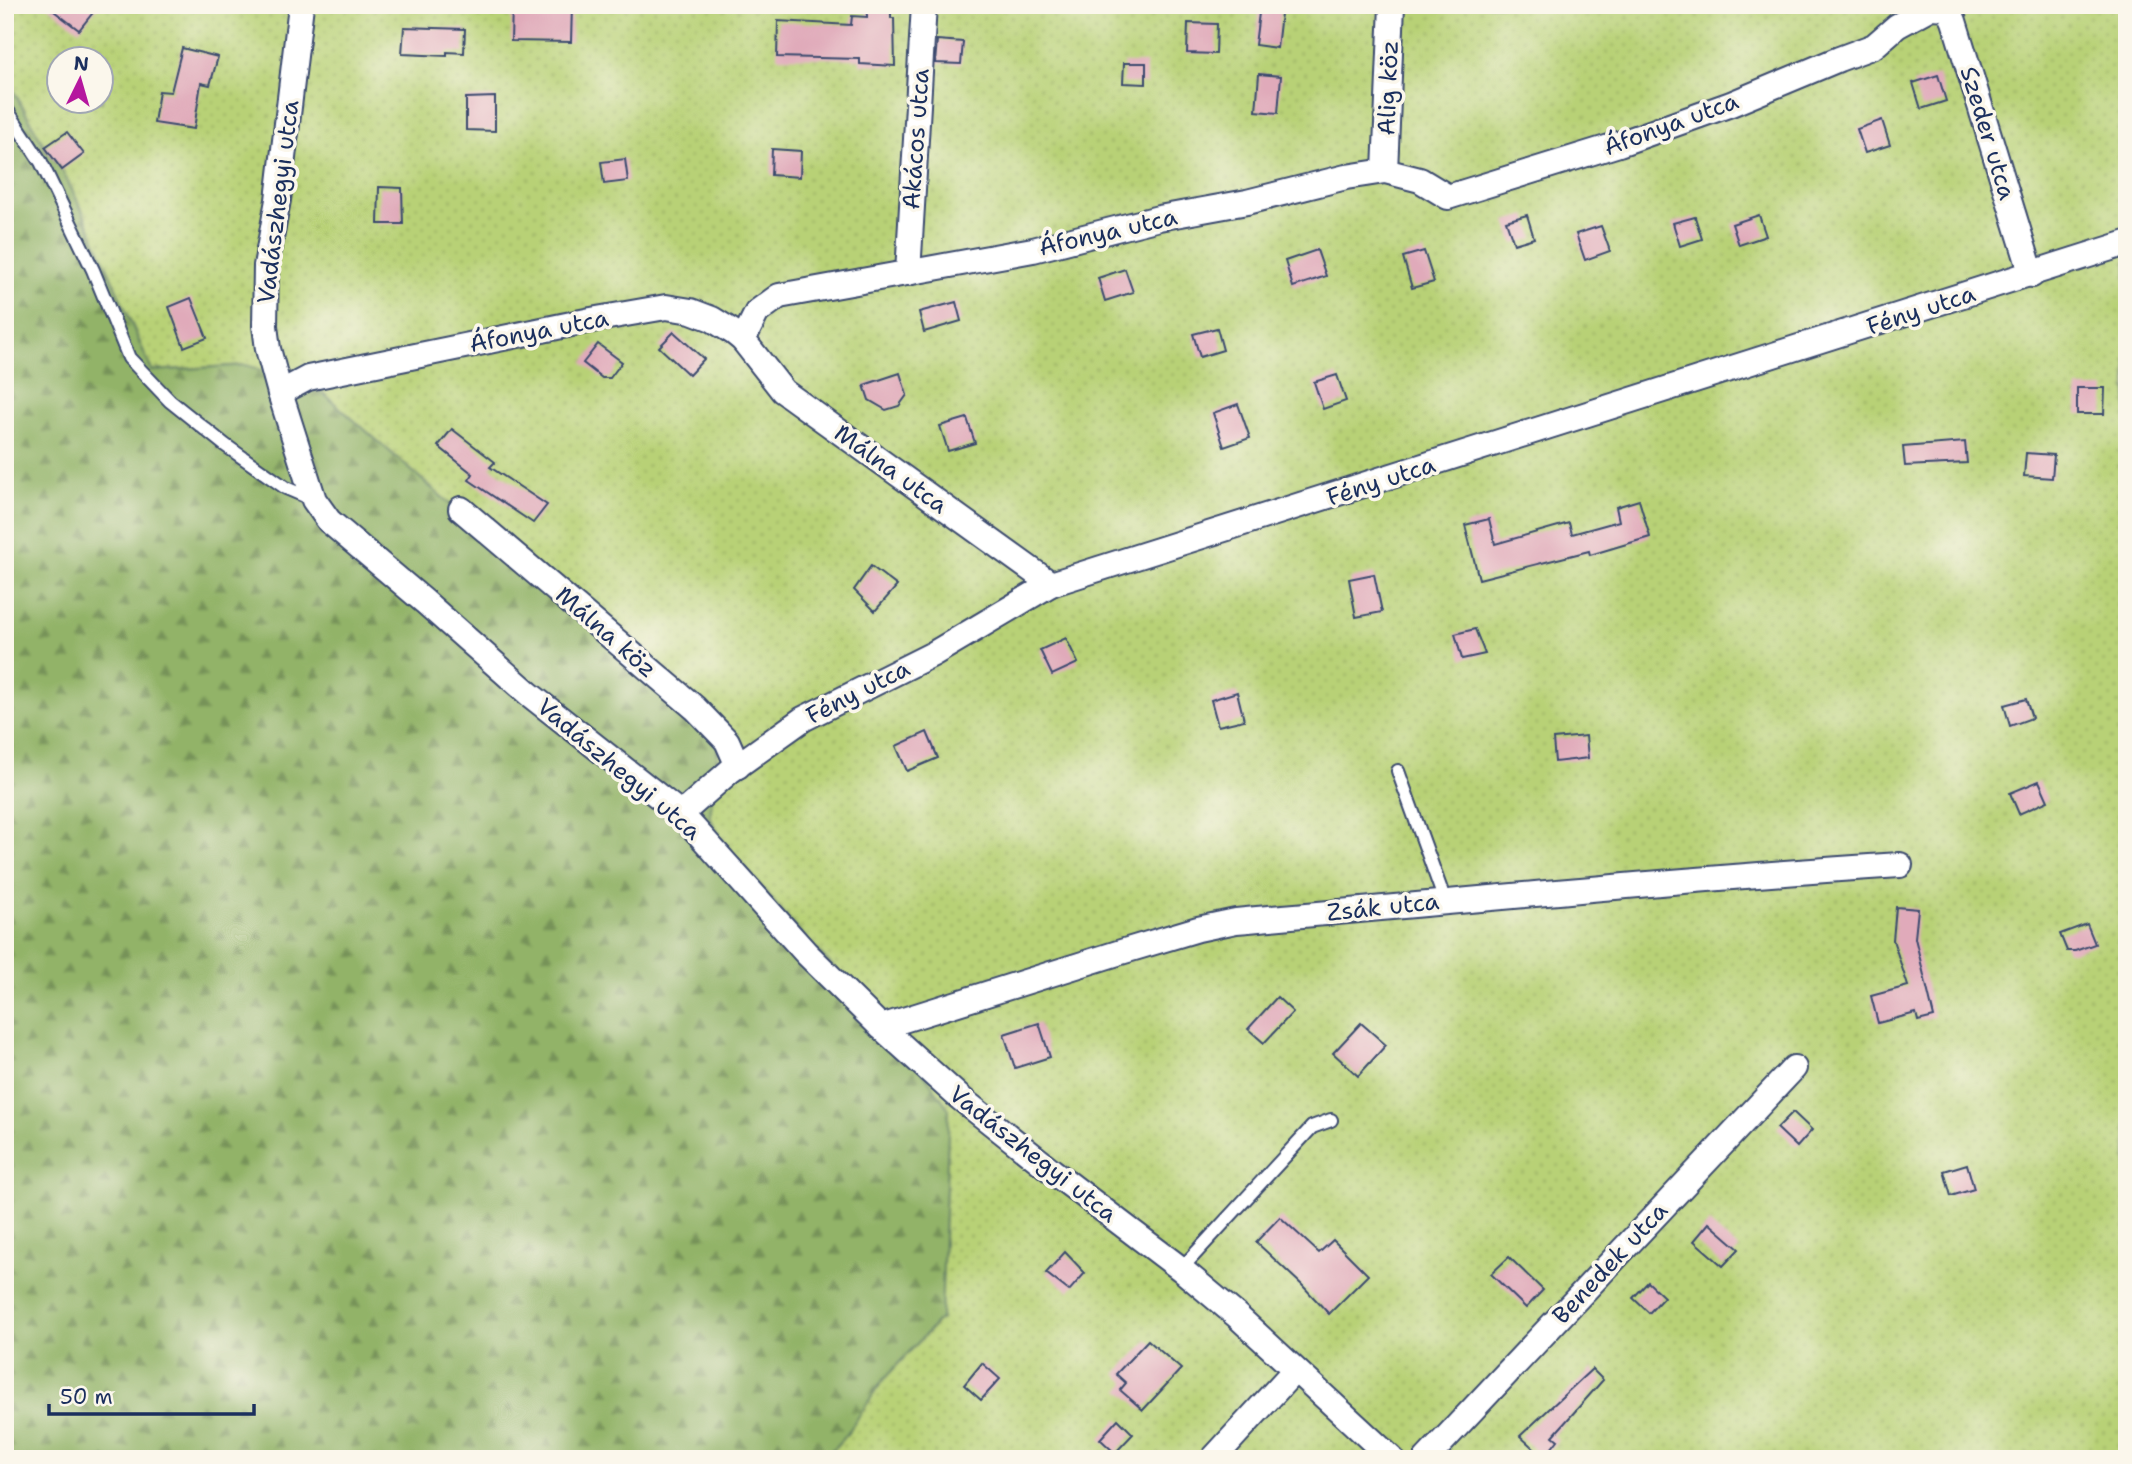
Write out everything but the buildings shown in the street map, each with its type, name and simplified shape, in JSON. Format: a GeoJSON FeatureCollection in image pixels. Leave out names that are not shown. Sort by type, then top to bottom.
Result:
{"type":"FeatureCollection","features":[{"type":"Feature","properties":{"kind":"street","name":"Vadászhegyi utca"},"geometry":{"type":"LineString","coordinates":[[301,5],[265,287],[267,338],[280,393],[314,500],[329,521],[529,694],[681,814],[806,953],[881,1027],[969,1105],[1181,1269],[1236,1315],[1392,1459]]}},
{"type":"Feature","properties":{"kind":"street","name":"Akácos utca"},"geometry":{"type":"LineString","coordinates":[[908,273],[924,5]]}},
{"type":"Feature","properties":{"kind":"street","name":"Alig köz"},"geometry":{"type":"LineString","coordinates":[[1385,171],[1392,5]]}},
{"type":"Feature","properties":{"kind":"street","name":"Áfonya utca"},"geometry":{"type":"LineString","coordinates":[[280,393],[308,378],[666,307],[691,311],[712,319],[743,340],[757,312],[779,296],[1033,250],[1160,218],[1248,202],[1346,177],[1385,171],[1420,180],[1448,197],[1619,144],[1731,104],[1874,46],[1897,26],[1932,7]]}},
{"type":"Feature","properties":{"kind":"street","name":"Szeder utca"},"geometry":{"type":"LineString","coordinates":[[1932,7],[1948,8],[1954,21],[2032,275]]}},
{"type":"Feature","properties":{"kind":"street","name":"Fény utca"},"geometry":{"type":"LineString","coordinates":[[681,814],[737,766],[803,719],[933,654],[1051,584],[2127,243]]}},
{"type":"Feature","properties":{"kind":"street","name":"Málna utca"},"geometry":{"type":"LineString","coordinates":[[743,340],[783,391],[1051,584]]}},
{"type":"Feature","properties":{"kind":"street","name":"Málna köz"},"geometry":{"type":"LineString","coordinates":[[461,509],[695,708],[727,741],[737,766]]}},
{"type":"Feature","properties":{"kind":"street","name":"Zsák utca"},"geometry":{"type":"LineString","coordinates":[[881,1027],[1236,921],[1507,895],[1603,890],[1740,875],[1900,865]]}},
{"type":"Feature","properties":{"kind":"street","name":"Benedek utca"},"geometry":{"type":"LineString","coordinates":[[1426,1459],[1794,1068]]}},
{"type":"Feature","properties":{"kind":"street"},"geometry":{"type":"LineString","coordinates":[[1213,1459],[1294,1371]]}},
{"type":"Feature","properties":{"kind":"lane"},"geometry":{"type":"LineString","coordinates":[[5,107],[41,162],[93,271],[129,358],[170,401],[225,445],[286,488],[314,500]]}},
{"type":"Feature","properties":{"kind":"lane"},"geometry":{"type":"LineString","coordinates":[[1398,771],[1445,901]]}},
{"type":"Feature","properties":{"kind":"lane"},"geometry":{"type":"LineString","coordinates":[[1181,1269],[1312,1127],[1331,1121]]}},
{"type":"Feature","properties":{"kind":"green space"},"geometry":{"type":"Polygon","coordinates":[[[5,5],[2127,5],[2127,1459],[824,1459],[847,1434],[883,1380],[941,1318],[787,918],[719,836],[710,817],[719,739],[246,365],[152,371],[83,212],[62,170],[45,147],[5,76],[5,5]]]}},
{"type":"Feature","properties":{"kind":"green space"},"geometry":{"type":"Polygon","coordinates":[[[5,76],[45,147],[62,170],[83,212],[152,371],[246,365],[316,387],[719,739],[710,817],[719,836],[787,918],[894,1031],[949,1109],[941,1318],[883,1380],[847,1434],[824,1459],[5,1459],[5,76]]]}}]}
